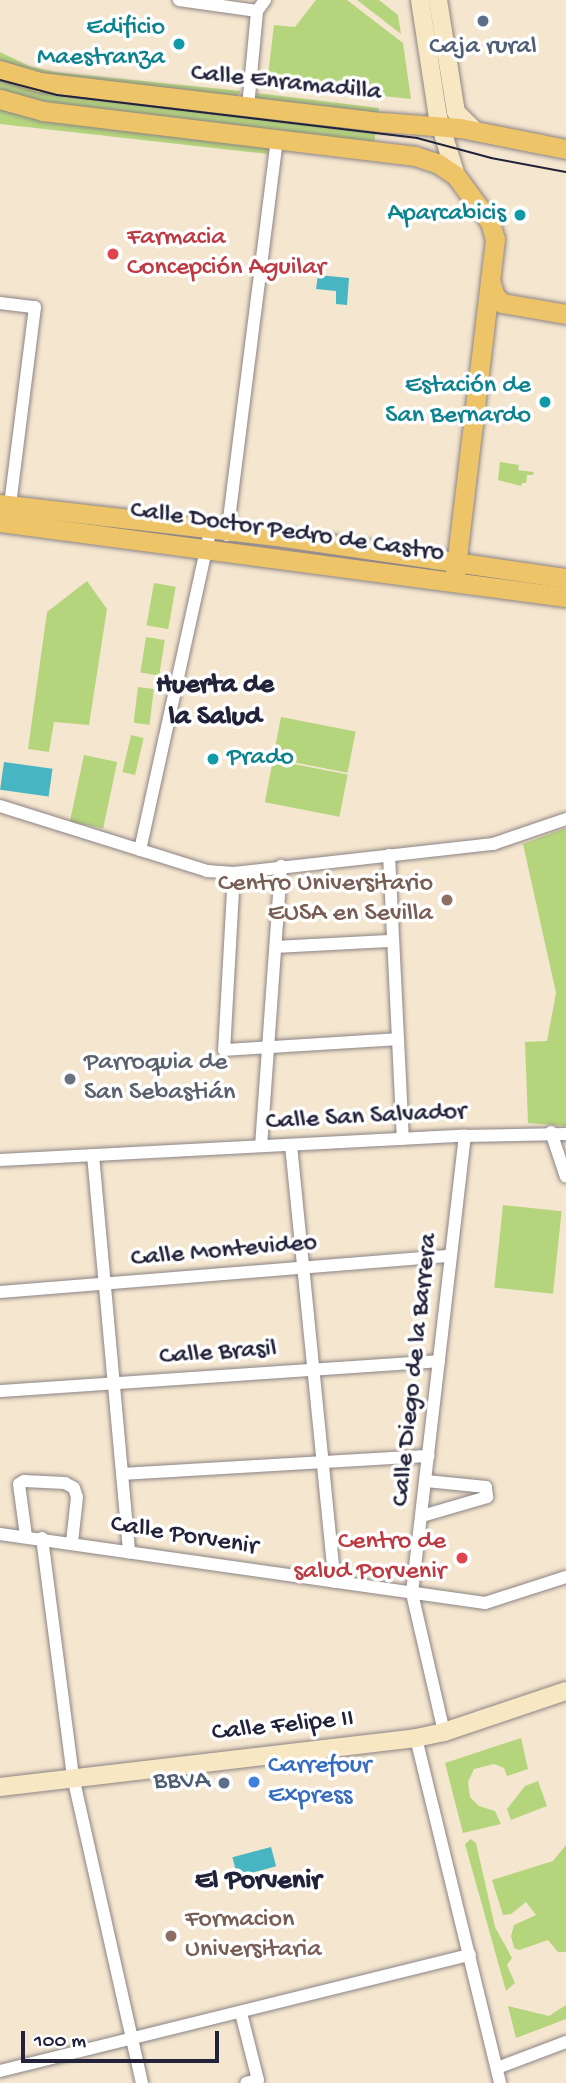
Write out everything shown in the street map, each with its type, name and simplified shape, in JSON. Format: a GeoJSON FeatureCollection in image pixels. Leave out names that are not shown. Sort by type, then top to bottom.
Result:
{"type":"FeatureCollection","features":[{"type":"Feature","properties":{"kind":"main road","name":"Calle Enramadilla"},"geometry":{"type":"LineString","coordinates":[[0,70],[40,82],[474,130],[566,149]]}},
{"type":"Feature","properties":{"kind":"main road","name":"Calle Enramadilla"},"geometry":{"type":"LineString","coordinates":[[0,99],[43,111],[415,156],[437,163],[456,176]]}},
{"type":"Feature","properties":{"kind":"main road"},"geometry":{"type":"LineString","coordinates":[[455,572],[495,232],[477,202],[456,176]]}},
{"type":"Feature","properties":{"kind":"main road"},"geometry":{"type":"LineString","coordinates":[[490,279],[495,296],[502,303],[566,314]]}},
{"type":"Feature","properties":{"kind":"main road","name":"Calle Doctor Pedro de Castro"},"geometry":{"type":"LineString","coordinates":[[5,513],[219,529],[455,572],[566,597]]}},
{"type":"Feature","properties":{"kind":"main road","name":"Calle Doctor Pedro de Castro"},"geometry":{"type":"LineString","coordinates":[[5,513],[215,550],[455,572],[566,578]]}},
{"type":"Feature","properties":{"kind":"street"},"geometry":{"type":"LineString","coordinates":[[178,0],[261,6],[248,107]]}},
{"type":"Feature","properties":{"kind":"street"},"geometry":{"type":"LineString","coordinates":[[420,0],[440,126],[456,176]]}},
{"type":"Feature","properties":{"kind":"street"},"geometry":{"type":"LineString","coordinates":[[438,0],[457,112],[474,130]]}},
{"type":"Feature","properties":{"kind":"street"},"geometry":{"type":"LineString","coordinates":[[141,850],[215,550],[277,140]]}},
{"type":"Feature","properties":{"kind":"street"},"geometry":{"type":"LineString","coordinates":[[0,303],[35,307],[5,513]]}},
{"type":"Feature","properties":{"kind":"street"},"geometry":{"type":"LineString","coordinates":[[215,550],[219,529]]}},
{"type":"Feature","properties":{"kind":"street"},"geometry":{"type":"LineString","coordinates":[[0,806],[207,871],[234,873],[494,844],[566,819]]}},
{"type":"Feature","properties":{"kind":"street"},"geometry":{"type":"LineString","coordinates":[[389,855],[403,1139]]}},
{"type":"Feature","properties":{"kind":"street"},"geometry":{"type":"LineString","coordinates":[[261,1146],[281,866]]}},
{"type":"Feature","properties":{"kind":"street"},"geometry":{"type":"LineString","coordinates":[[234,873],[223,1050],[398,1039]]}},
{"type":"Feature","properties":{"kind":"street"},"geometry":{"type":"LineString","coordinates":[[276,947],[392,941]]}},
{"type":"Feature","properties":{"kind":"street"},"geometry":{"type":"LineString","coordinates":[[551,1132],[566,1177]]}},
{"type":"Feature","properties":{"kind":"street","name":"Calle San Salvador"},"geometry":{"type":"LineString","coordinates":[[0,1160],[551,1132],[566,1134]]}},
{"type":"Feature","properties":{"kind":"street","name":"Calle Diego de la Barrera"},"geometry":{"type":"LineString","coordinates":[[444,1732],[412,1593],[465,1136]]}},
{"type":"Feature","properties":{"kind":"street"},"geometry":{"type":"LineString","coordinates":[[291,1145],[335,1582]]}},
{"type":"Feature","properties":{"kind":"street"},"geometry":{"type":"LineString","coordinates":[[93,1155],[129,1552]]}},
{"type":"Feature","properties":{"kind":"street","name":"Calle Montevideo"},"geometry":{"type":"LineString","coordinates":[[0,1292],[451,1256]]}},
{"type":"Feature","properties":{"kind":"street","name":"Calle Brasil"},"geometry":{"type":"LineString","coordinates":[[0,1391],[439,1361]]}},
{"type":"Feature","properties":{"kind":"street"},"geometry":{"type":"LineString","coordinates":[[123,1474],[428,1456]]}},
{"type":"Feature","properties":{"kind":"street"},"geometry":{"type":"LineString","coordinates":[[26,1536],[19,1484],[24,1481],[65,1483],[74,1488],[77,1497],[72,1542]]}},
{"type":"Feature","properties":{"kind":"street"},"geometry":{"type":"LineString","coordinates":[[422,1516],[486,1497],[486,1487],[426,1481]]}},
{"type":"Feature","properties":{"kind":"street","name":"Calle Porvenir"},"geometry":{"type":"LineString","coordinates":[[0,1534],[72,1542],[485,1603],[566,1577]]}},
{"type":"Feature","properties":{"kind":"street"},"geometry":{"type":"LineString","coordinates":[[43,1538],[73,1777],[142,2083]]}},
{"type":"Feature","properties":{"kind":"street","name":"Calle Felipe II"},"geometry":{"type":"LineString","coordinates":[[0,1787],[415,1738],[444,1732],[566,1691]]}},
{"type":"Feature","properties":{"kind":"street"},"geometry":{"type":"LineString","coordinates":[[415,1738],[500,2083]]}},
{"type":"Feature","properties":{"kind":"street"},"geometry":{"type":"LineString","coordinates":[[0,2071],[470,1955]]}},
{"type":"Feature","properties":{"kind":"street"},"geometry":{"type":"LineString","coordinates":[[241,2013],[258,2080],[246,2083]]}},
{"type":"Feature","properties":{"kind":"street"},"geometry":{"type":"LineString","coordinates":[[497,2068],[566,2042]]}},
{"type":"Feature","properties":{"kind":"green space"},"geometry":{"type":"Polygon","coordinates":[[[316,0],[347,0],[403,43],[411,99],[267,84],[274,25],[295,27],[316,0]]]}},
{"type":"Feature","properties":{"kind":"green space"},"geometry":{"type":"Polygon","coordinates":[[[357,0],[379,0],[398,15],[401,34],[357,0]]]}},
{"type":"Feature","properties":{"kind":"green space"},"geometry":{"type":"Polygon","coordinates":[[[0,52],[29,66],[55,72],[241,91],[236,97],[58,78],[0,61],[0,52]]]}},
{"type":"Feature","properties":{"kind":"green space"},"geometry":{"type":"Polygon","coordinates":[[[0,75],[376,128],[374,144],[74,109],[0,93],[0,75]]]}},
{"type":"Feature","properties":{"kind":"green space"},"geometry":{"type":"Polygon","coordinates":[[[257,93],[379,108],[378,118],[256,103],[257,93]]]}},
{"type":"Feature","properties":{"kind":"green space"},"geometry":{"type":"Polygon","coordinates":[[[0,106],[267,147],[268,154],[0,124],[0,106]]]}},
{"type":"Feature","properties":{"kind":"green space"},"geometry":{"type":"Polygon","coordinates":[[[500,462],[519,465],[518,470],[534,472],[533,475],[527,475],[526,483],[521,486],[498,480],[500,462]]]}},
{"type":"Feature","properties":{"kind":"green space"},"geometry":{"type":"Polygon","coordinates":[[[87,581],[107,609],[89,725],[54,722],[49,752],[28,749],[47,612],[87,581]]]}},
{"type":"Feature","properties":{"kind":"green space"},"geometry":{"type":"Polygon","coordinates":[[[154,583],[176,587],[168,629],[147,625],[154,583]]]}},
{"type":"Feature","properties":{"kind":"green space"},"geometry":{"type":"Polygon","coordinates":[[[146,637],[165,640],[159,676],[140,673],[146,637]]]}},
{"type":"Feature","properties":{"kind":"green space"},"geometry":{"type":"Polygon","coordinates":[[[138,687],[154,689],[149,725],[134,723],[138,687]]]}},
{"type":"Feature","properties":{"kind":"green space"},"geometry":{"type":"Polygon","coordinates":[[[281,717],[356,732],[348,773],[273,758],[281,717]]]}},
{"type":"Feature","properties":{"kind":"green space"},"geometry":{"type":"Polygon","coordinates":[[[131,735],[144,738],[135,775],[122,772],[131,735]]]}},
{"type":"Feature","properties":{"kind":"green space"},"geometry":{"type":"Polygon","coordinates":[[[84,755],[117,762],[103,829],[70,822],[84,755]]]}},
{"type":"Feature","properties":{"kind":"green space"},"geometry":{"type":"Polygon","coordinates":[[[273,760],[348,775],[339,817],[265,802],[273,760]]]}},
{"type":"Feature","properties":{"kind":"green space"},"geometry":{"type":"Polygon","coordinates":[[[566,828],[566,1126],[528,1123],[525,1042],[547,1041],[556,993],[523,844],[566,828]]]}},
{"type":"Feature","properties":{"kind":"green space"},"geometry":{"type":"Polygon","coordinates":[[[503,1205],[562,1211],[553,1294],[494,1288],[503,1205]]]}},
{"type":"Feature","properties":{"kind":"green space"},"geometry":{"type":"Polygon","coordinates":[[[521,1738],[528,1769],[507,1776],[504,1768],[494,1764],[474,1769],[468,1782],[470,1797],[479,1806],[495,1811],[501,1824],[463,1833],[445,1763],[521,1738]]]}},
{"type":"Feature","properties":{"kind":"green space"},"geometry":{"type":"Polygon","coordinates":[[[538,1781],[547,1806],[511,1820],[507,1809],[525,1786],[538,1781]]]}},
{"type":"Feature","properties":{"kind":"green space"},"geometry":{"type":"Polygon","coordinates":[[[471,1839],[476,1843],[495,1927],[512,1958],[507,1965],[515,1983],[506,1991],[465,1844],[471,1839]]]}},
{"type":"Feature","properties":{"kind":"green space"},"geometry":{"type":"Polygon","coordinates":[[[566,1845],[566,1952],[558,1952],[548,1940],[519,1950],[514,1948],[511,1936],[514,1925],[536,1915],[526,1902],[511,1914],[503,1915],[492,1880],[553,1861],[566,1845]]]}},
{"type":"Feature","properties":{"kind":"green space"},"geometry":{"type":"Polygon","coordinates":[[[566,2005],[566,2019],[516,2038],[508,2006],[549,2016],[566,2005]]]}},
{"type":"Feature","properties":{"kind":"water"},"geometry":{"type":"Polygon","coordinates":[[[318,275],[349,278],[347,305],[336,304],[336,291],[316,289],[318,275]]]}},
{"type":"Feature","properties":{"kind":"water"},"geometry":{"type":"Polygon","coordinates":[[[4,762],[53,769],[49,797],[0,790],[4,762]]]}},
{"type":"Feature","properties":{"kind":"water"},"geometry":{"type":"Polygon","coordinates":[[[271,1847],[276,1866],[238,1877],[232,1857],[271,1847]]]}},
{"type":"Feature","properties":{"kind":"tram line"},"geometry":{"type":"LineString","coordinates":[[0,80],[57,95],[417,138],[491,158],[566,172]]}},
{"type":"Feature","properties":{"kind":"place","name":"Caja rural"},"geometry":{"type":"Point","coordinates":[483,21]}},
{"type":"Feature","properties":{"kind":"place","name":"Edificio Maestranza"},"geometry":{"type":"Point","coordinates":[179,44]}},
{"type":"Feature","properties":{"kind":"place","name":"Aparcabicis"},"geometry":{"type":"Point","coordinates":[520,215]}},
{"type":"Feature","properties":{"kind":"place","name":"Farmacia Concepción Aguilar"},"geometry":{"type":"Point","coordinates":[113,254]}},
{"type":"Feature","properties":{"kind":"place","name":"Estación de San Bernardo"},"geometry":{"type":"Point","coordinates":[545,402]}},
{"type":"Feature","properties":{"kind":"place","name":"Prado"},"geometry":{"type":"Point","coordinates":[213,759]}},
{"type":"Feature","properties":{"kind":"place","name":"Centro Universitario EUSA en Sevilla"},"geometry":{"type":"Point","coordinates":[447,900]}},
{"type":"Feature","properties":{"kind":"place","name":"Parroquia de San Sebastián"},"geometry":{"type":"Point","coordinates":[70,1079]}},
{"type":"Feature","properties":{"kind":"place","name":"Centro de salud Porvenir"},"geometry":{"type":"Point","coordinates":[462,1558]}},
{"type":"Feature","properties":{"kind":"place","name":"Carrefour Express"},"geometry":{"type":"Point","coordinates":[254,1782]}},
{"type":"Feature","properties":{"kind":"place","name":"BBVA"},"geometry":{"type":"Point","coordinates":[224,1783]}},
{"type":"Feature","properties":{"kind":"place","name":"Formacion Universitaria"},"geometry":{"type":"Point","coordinates":[171,1936]}},
{"type":"Feature","properties":{"kind":"district","name":"Huerta de la Salud"},"geometry":{"type":"Point","coordinates":[215,702]}},
{"type":"Feature","properties":{"kind":"district","name":"El Porvenir"},"geometry":{"type":"Point","coordinates":[258,1882]}}]}
